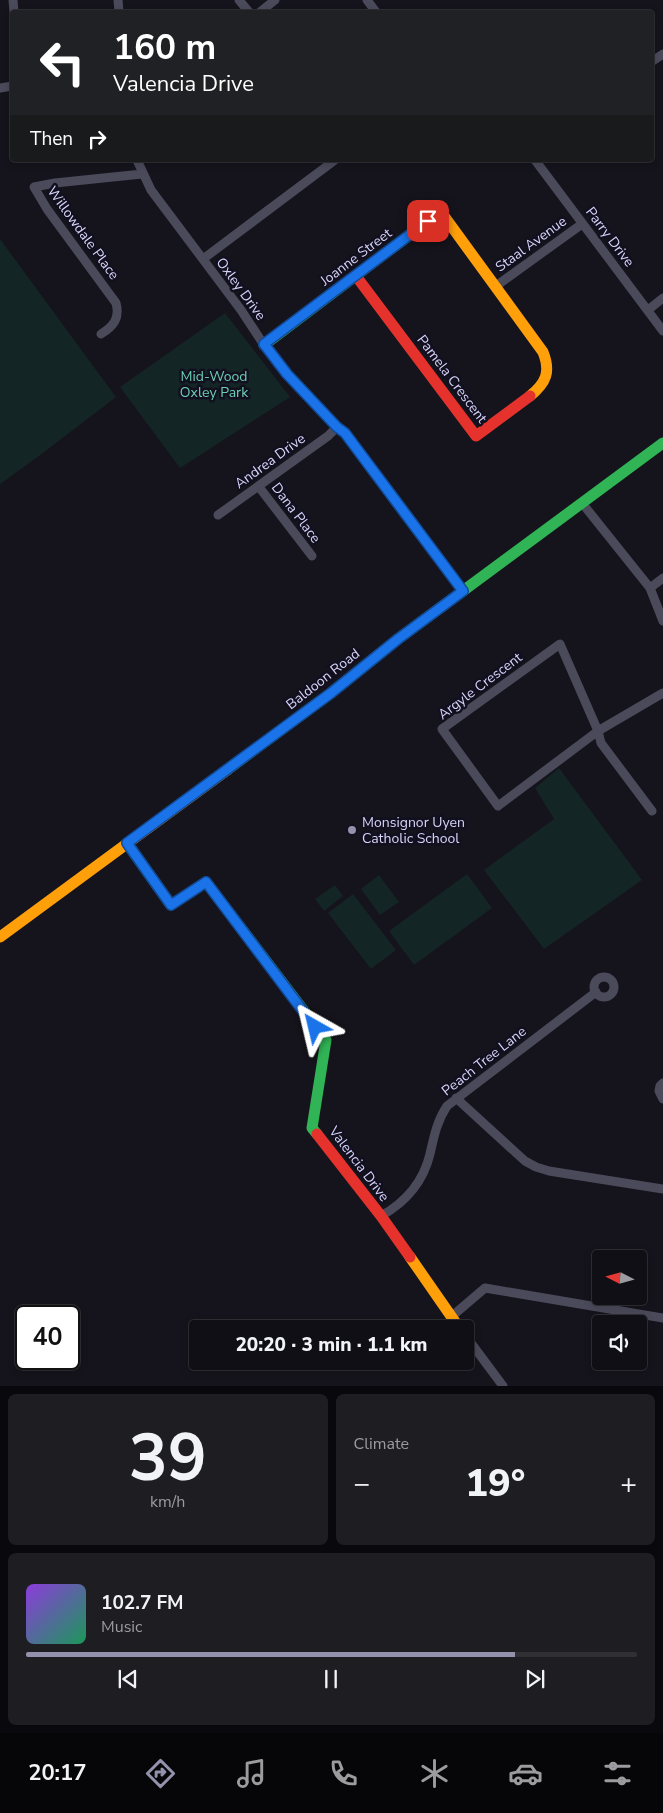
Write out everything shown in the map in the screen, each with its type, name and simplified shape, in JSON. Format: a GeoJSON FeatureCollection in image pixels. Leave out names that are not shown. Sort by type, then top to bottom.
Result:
{"type":"FeatureCollection","features":[{"type":"Feature","properties":{"kind":"street"},"geometry":{"type":"LineString","coordinates":[[239,0],[247,10]]}},
{"type":"Feature","properties":{"kind":"street"},"geometry":{"type":"LineString","coordinates":[[262,10],[275,0]]}},
{"type":"Feature","properties":{"kind":"street","name":"Oxley Drive"},"geometry":{"type":"LineString","coordinates":[[138,162],[151,190],[264,344],[287,374],[345,433],[463,591]]}},
{"type":"Feature","properties":{"kind":"street"},"geometry":{"type":"LineString","coordinates":[[203,260],[332,162]]}},
{"type":"Feature","properties":{"kind":"street","name":"Parry Drive"},"geometry":{"type":"LineString","coordinates":[[536,162],[663,331]]}},
{"type":"Feature","properties":{"kind":"street","name":"Willowdale Place"},"geometry":{"type":"LineString","coordinates":[[102,334],[111,328],[118,316],[116,303],[47,209],[34,187],[142,174]]}},
{"type":"Feature","properties":{"kind":"street","name":"Joanne Street"},"geometry":{"type":"LineString","coordinates":[[264,344],[442,212],[496,286]]}},
{"type":"Feature","properties":{"kind":"street","name":"Staal Avenue"},"geometry":{"type":"LineString","coordinates":[[496,286],[582,224]]}},
{"type":"Feature","properties":{"kind":"street","name":"Pamela Crescent"},"geometry":{"type":"LineString","coordinates":[[356,276],[476,436],[540,388],[546,379],[548,367],[546,357],[540,347],[496,286]]}},
{"type":"Feature","properties":{"kind":"street"},"geometry":{"type":"LineString","coordinates":[[648,310],[663,298]]}},
{"type":"Feature","properties":{"kind":"street","name":"Andrea Drive"},"geometry":{"type":"LineString","coordinates":[[218,515],[328,436],[337,427]]}},
{"type":"Feature","properties":{"kind":"street","name":"Baldoon Road"},"geometry":{"type":"LineString","coordinates":[[0,937],[331,693],[398,639],[663,443]]}},
{"type":"Feature","properties":{"kind":"street","name":"Dana Place"},"geometry":{"type":"LineString","coordinates":[[259,487],[312,556]]}},
{"type":"Feature","properties":{"kind":"street"},"geometry":{"type":"LineString","coordinates":[[582,503],[650,588],[663,621]]}},
{"type":"Feature","properties":{"kind":"street"},"geometry":{"type":"LineString","coordinates":[[650,588],[663,578]]}},
{"type":"Feature","properties":{"kind":"street","name":"Argyle Crescent"},"geometry":{"type":"LineString","coordinates":[[598,731],[560,644],[442,729],[490,792],[498,806],[598,731],[663,693]]}},
{"type":"Feature","properties":{"kind":"street"},"geometry":{"type":"LineString","coordinates":[[598,731],[601,744],[652,811]]}},
{"type":"Feature","properties":{"kind":"street","name":"Valencia Drive"},"geometry":{"type":"LineString","coordinates":[[127,843],[171,905],[206,882],[326,1040],[312,1128],[381,1216],[454,1320]]}},
{"type":"Feature","properties":{"kind":"street","name":"Peach Tree Lane"},"geometry":{"type":"LineString","coordinates":[[381,1216],[395,1208],[416,1188],[424,1172],[439,1118],[447,1106],[596,992]]}},
{"type":"Feature","properties":{"kind":"street"},"geometry":{"type":"LineString","coordinates":[[663,1083],[660,1086],[659,1092],[663,1098]]}},
{"type":"Feature","properties":{"kind":"street"},"geometry":{"type":"LineString","coordinates":[[456,1098],[516,1154],[536,1167],[549,1171],[663,1189]]}},
{"type":"Feature","properties":{"kind":"street"},"geometry":{"type":"LineString","coordinates":[[451,1316],[485,1288],[663,1318]]}},
{"type":"Feature","properties":{"kind":"street"},"geometry":{"type":"LineString","coordinates":[[474,1347],[503,1386]]}},
{"type":"Feature","properties":{"kind":"green space"},"geometry":{"type":"Polygon","coordinates":[[[0,239],[116,397],[0,484],[0,239]]]}},
{"type":"Feature","properties":{"kind":"green space","name":"Mid-Wood Oxley Park"},"geometry":{"type":"Polygon","coordinates":[[[225,313],[290,397],[180,468],[120,387],[225,313]]]}},
{"type":"Feature","properties":{"kind":"green space"},"geometry":{"type":"Polygon","coordinates":[[[559,768],[642,880],[544,949],[484,870],[554,819],[535,788],[559,768]]]}},
{"type":"Feature","properties":{"kind":"green space"},"geometry":{"type":"Polygon","coordinates":[[[467,874],[492,908],[414,965],[389,931],[467,874]]]}},
{"type":"Feature","properties":{"kind":"green space"},"geometry":{"type":"Polygon","coordinates":[[[379,875],[399,902],[380,915],[361,889],[379,875]]]}},
{"type":"Feature","properties":{"kind":"green space"},"geometry":{"type":"Polygon","coordinates":[[[335,885],[343,896],[324,911],[315,899],[335,885]]]}},
{"type":"Feature","properties":{"kind":"green space"},"geometry":{"type":"Polygon","coordinates":[[[353,894],[396,950],[371,969],[328,913],[353,894]]]}},
{"type":"Feature","properties":{"kind":"traffic: fast"},"geometry":{"type":"LineString","coordinates":[[264,345],[428,221],[441,212],[444,216]]}},
{"type":"Feature","properties":{"kind":"traffic: fast"},"geometry":{"type":"LineString","coordinates":[[227,770],[331,693],[398,639],[663,443]]}},
{"type":"Feature","properties":{"kind":"traffic: fast"},"geometry":{"type":"LineString","coordinates":[[127,843],[171,905],[206,882],[326,1040],[312,1128],[317,1134]]}},
{"type":"Feature","properties":{"kind":"traffic: slow"},"geometry":{"type":"LineString","coordinates":[[444,216],[543,352],[547,365],[546,377],[530,396]]}},
{"type":"Feature","properties":{"kind":"traffic: slow"},"geometry":{"type":"LineString","coordinates":[[0,937],[227,770]]}},
{"type":"Feature","properties":{"kind":"traffic: slow"},"geometry":{"type":"LineString","coordinates":[[410,1257],[454,1320]]}},
{"type":"Feature","properties":{"kind":"traffic: jam"},"geometry":{"type":"LineString","coordinates":[[356,276],[476,436],[530,396]]}},
{"type":"Feature","properties":{"kind":"traffic: jam"},"geometry":{"type":"LineString","coordinates":[[317,1134],[381,1216],[410,1257]]}},
{"type":"Feature","properties":{"kind":"place","name":"Monsignor Uyen Catholic School"},"geometry":{"type":"Point","coordinates":[352,830]}},
{"type":"Feature","properties":{"kind":"route"},"geometry":{"type":"LineString","coordinates":[[315,1027],[206,882],[171,905],[127,843],[331,693],[398,639],[463,591],[345,433],[287,374],[264,344],[428,221]]}}]}
